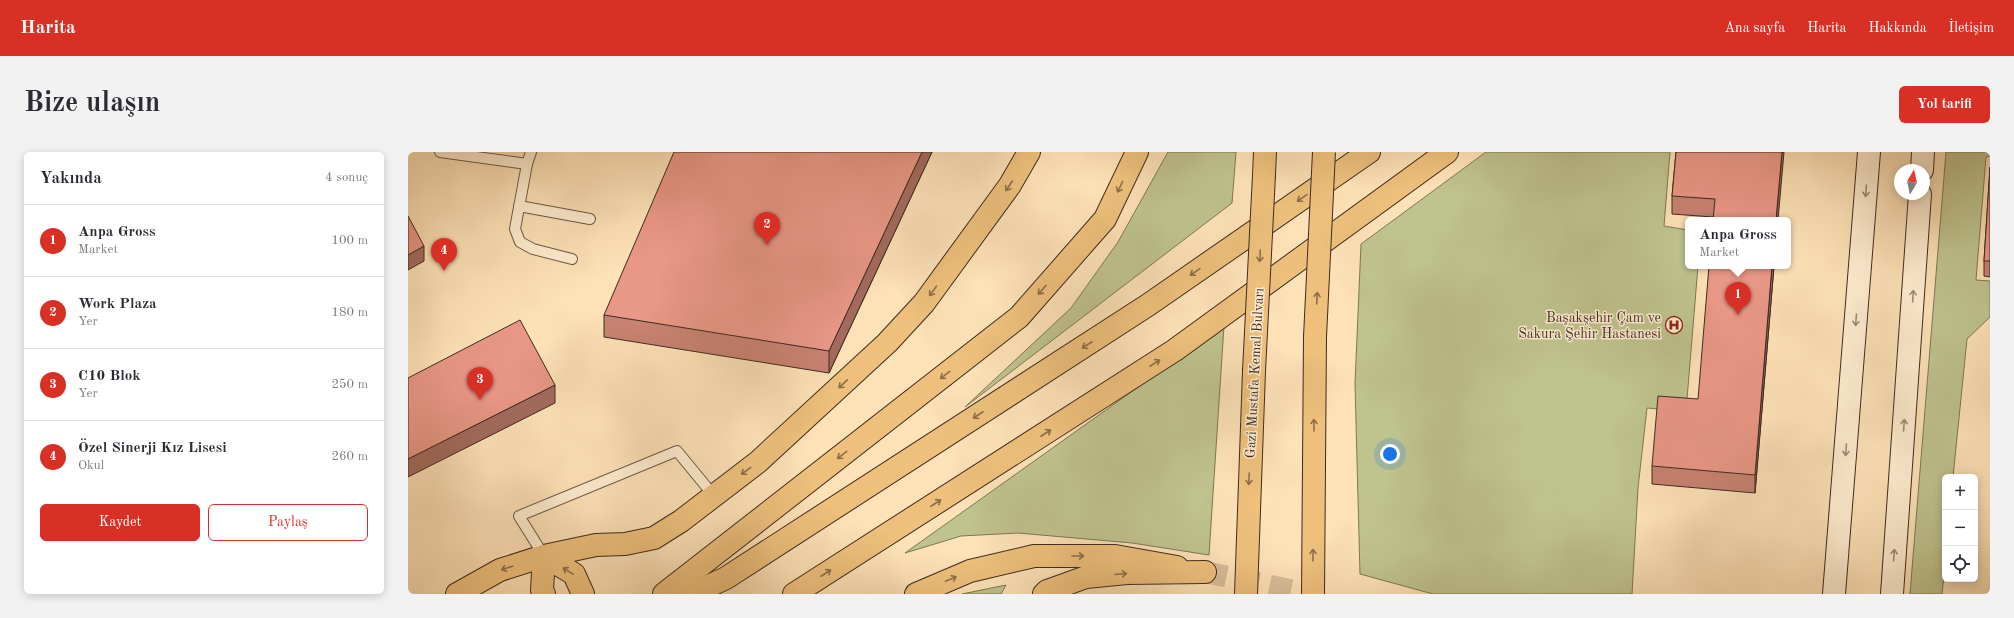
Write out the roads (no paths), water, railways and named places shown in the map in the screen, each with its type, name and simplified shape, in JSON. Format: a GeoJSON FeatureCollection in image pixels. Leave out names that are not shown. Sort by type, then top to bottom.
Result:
{"type":"FeatureCollection","features":[{"type":"Feature","properties":{"kind":"main road"},"geometry":{"type":"LineString","coordinates":[[457,594],[500,570],[544,556],[596,545],[625,544],[654,538],[681,521],[758,462],[888,343],[924,303],[1010,185],[1029,152]]}},
{"type":"Feature","properties":{"kind":"main road"},"geometry":{"type":"LineString","coordinates":[[664,594],[1019,317],[1105,219],[1137,152]]}},
{"type":"Feature","properties":{"kind":"main road","name":"Gazi Mustafa Kemal Bulvarı"},"geometry":{"type":"LineString","coordinates":[[1246,594],[1246,560],[1254,371],[1265,152]]}},
{"type":"Feature","properties":{"kind":"main road"},"geometry":{"type":"LineString","coordinates":[[1313,594],[1315,337],[1324,152]]}},
{"type":"Feature","properties":{"kind":"main road"},"geometry":{"type":"LineString","coordinates":[[692,594],[726,578],[1148,305],[1368,152]]}},
{"type":"Feature","properties":{"kind":"main road"},"geometry":{"type":"LineString","coordinates":[[794,594],[1175,350],[1447,152]]}},
{"type":"Feature","properties":{"kind":"main road"},"geometry":{"type":"LineString","coordinates":[[544,556],[542,590],[544,594]]}},
{"type":"Feature","properties":{"kind":"main road"},"geometry":{"type":"LineString","coordinates":[[544,556],[574,574],[583,594]]}},
{"type":"Feature","properties":{"kind":"main road"},"geometry":{"type":"LineString","coordinates":[[916,594],[970,571],[1034,556],[1115,556],[1205,572],[1128,573],[1086,577],[1047,591],[1044,594]]}},
{"type":"Feature","properties":{"kind":"main road"},"geometry":{"type":"LineString","coordinates":[[1238,594],[1246,560]]}},
{"type":"Feature","properties":{"kind":"street"},"geometry":{"type":"LineString","coordinates":[[1834,594],[1869,152]]}},
{"type":"Feature","properties":{"kind":"street"},"geometry":{"type":"LineString","coordinates":[[1922,164],[1923,152]]}},
{"type":"Feature","properties":{"kind":"street"},"geometry":{"type":"LineString","coordinates":[[1892,594],[1920,200]]}},
{"type":"Feature","properties":{"kind":"lane"},"geometry":{"type":"LineString","coordinates":[[440,152],[527,164]]}},
{"type":"Feature","properties":{"kind":"lane"},"geometry":{"type":"LineString","coordinates":[[531,152],[527,164],[515,229],[520,242],[533,249],[572,259]]}},
{"type":"Feature","properties":{"kind":"lane"},"geometry":{"type":"LineString","coordinates":[[519,206],[590,218]]}},
{"type":"Feature","properties":{"kind":"lane"},"geometry":{"type":"LineString","coordinates":[[544,556],[519,516],[677,451],[714,496]]}},
{"type":"Feature","properties":{"kind":"tunnel"},"geometry":{"type":"LineString","coordinates":[[1205,572],[1309,594]]}},
{"type":"Feature","properties":{"kind":"place","name":"Work Plaza"},"geometry":{"type":"Point","coordinates":[767,245]}},
{"type":"Feature","properties":{"kind":"place","name":"Özel Sinerji Kız Lisesi"},"geometry":{"type":"Point","coordinates":[444,271]}},
{"type":"Feature","properties":{"kind":"place","name":"Anpa Gross"},"geometry":{"type":"Point","coordinates":[1738,315]}},
{"type":"Feature","properties":{"kind":"place","name":"Başakşehir Çam ve Sakura Şehir Hastanesi"},"geometry":{"type":"Point","coordinates":[1674,325]}},
{"type":"Feature","properties":{"kind":"place","name":"C10 Blok"},"geometry":{"type":"Point","coordinates":[480,400]}}]}
